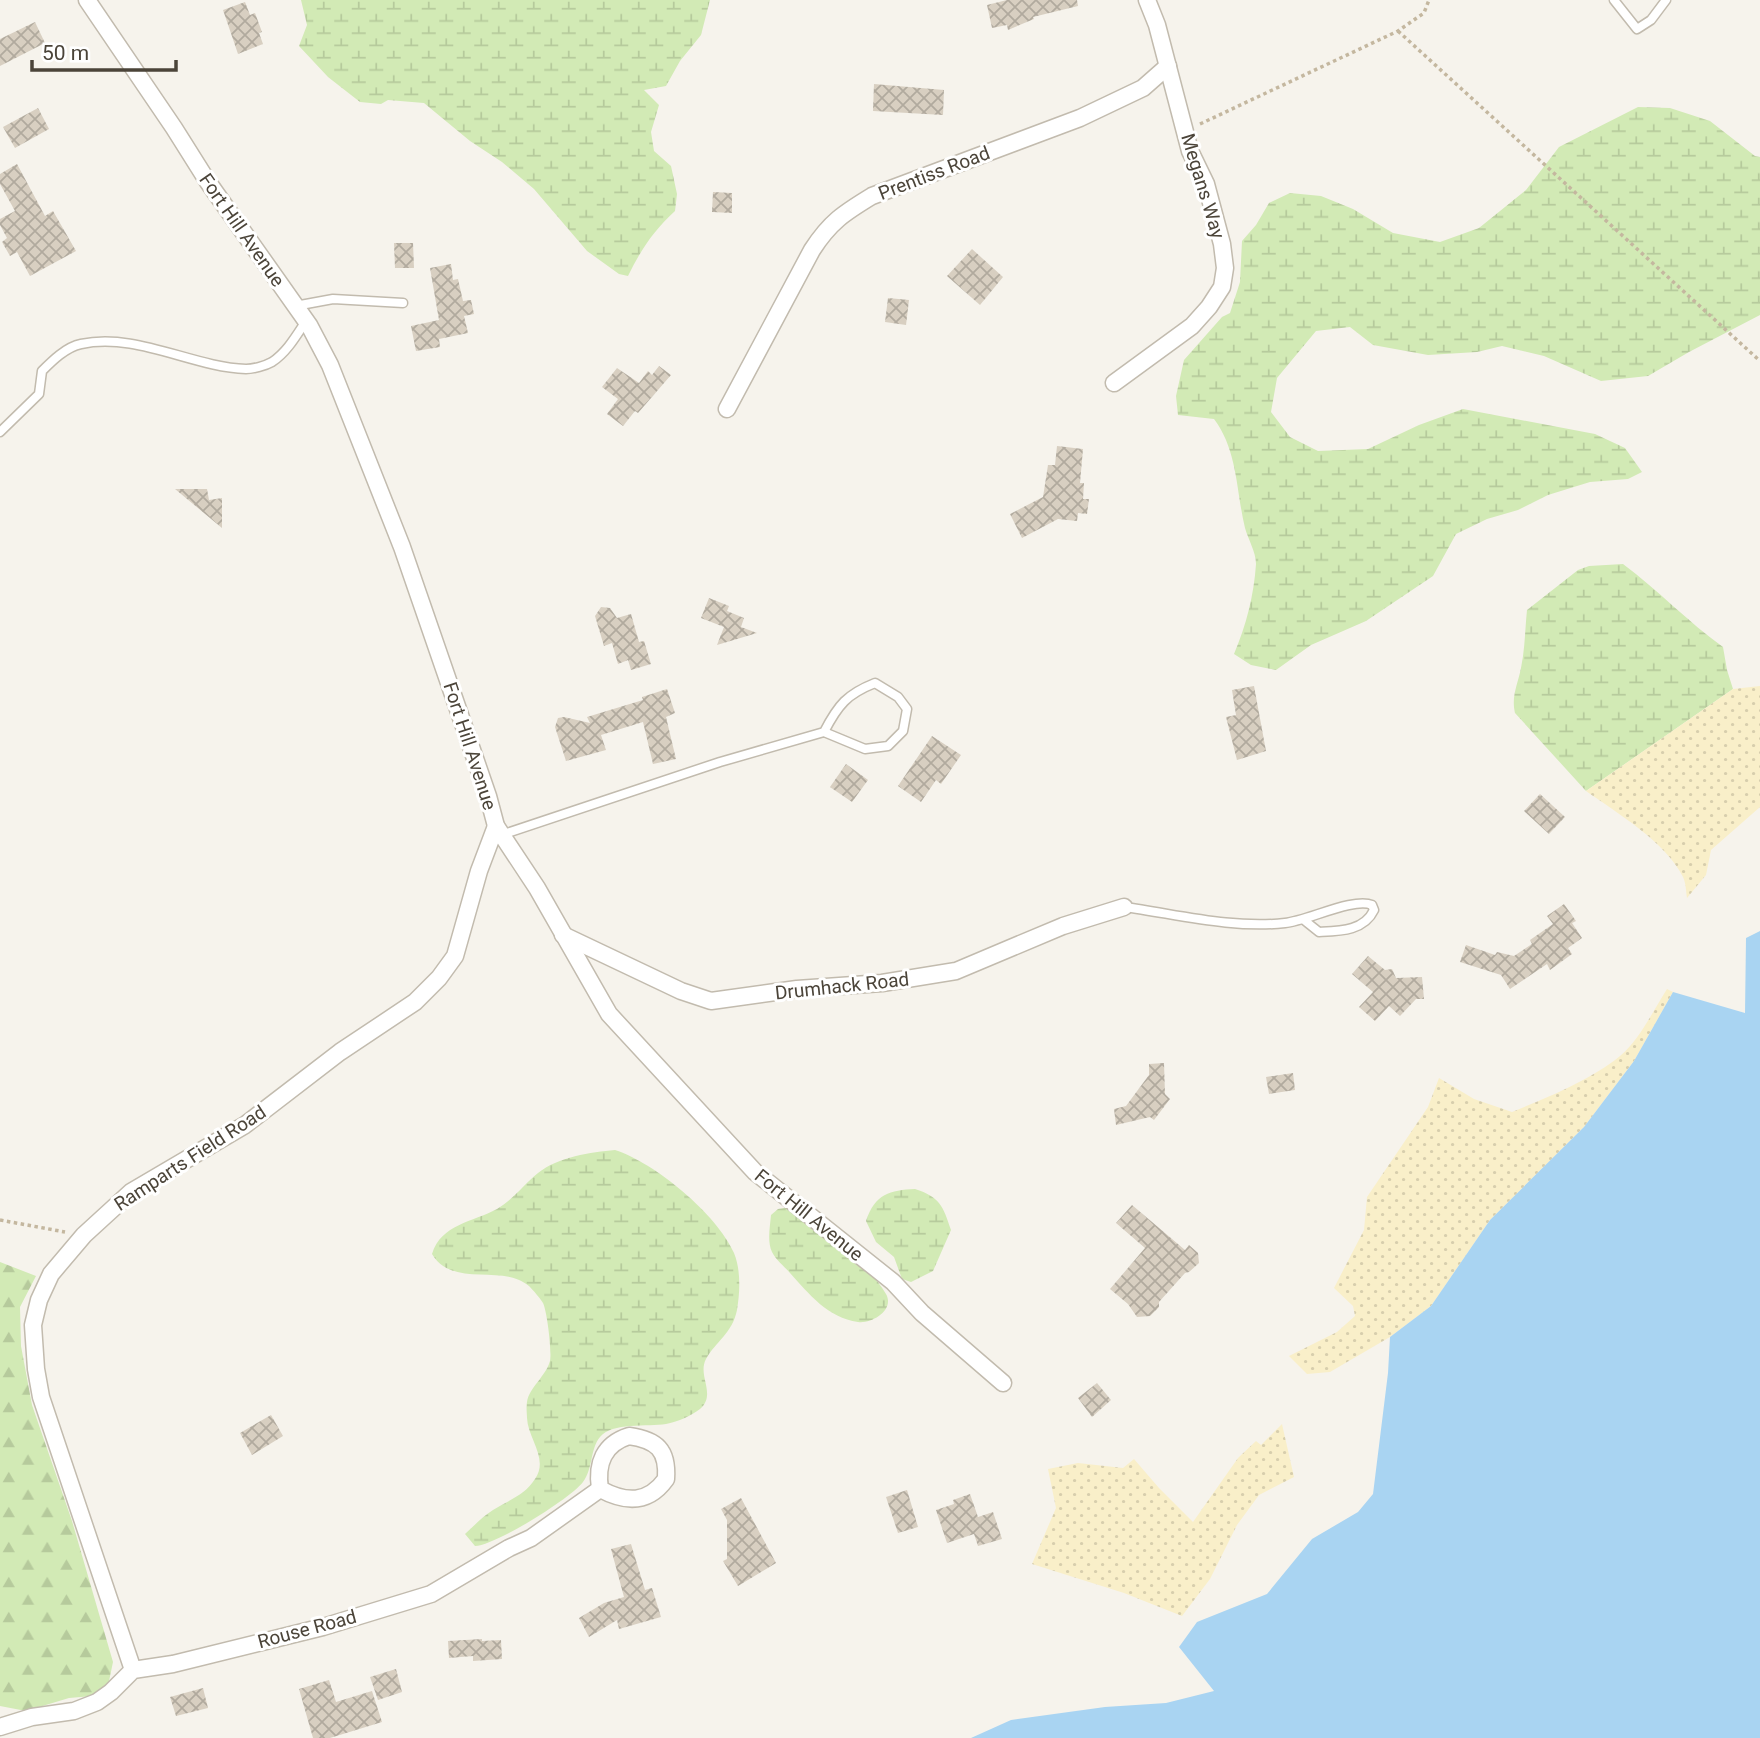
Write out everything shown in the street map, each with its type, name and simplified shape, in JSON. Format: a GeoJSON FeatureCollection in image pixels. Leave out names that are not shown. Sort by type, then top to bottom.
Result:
{"type":"FeatureCollection","features":[{"type":"Feature","properties":{"kind":"street","name":"Fort Hill Avenue"},"geometry":{"type":"LineString","coordinates":[[87,0],[208,182],[306,321],[330,365],[402,547],[498,831],[537,888],[609,1014],[755,1172],[893,1282],[922,1312],[1003,1383]]}},
{"type":"Feature","properties":{"kind":"street"},"geometry":{"type":"LineString","coordinates":[[1147,0],[1168,66]]}},
{"type":"Feature","properties":{"kind":"street","name":"Megans Way"},"geometry":{"type":"LineString","coordinates":[[1114,383],[1192,326],[1222,287],[1222,244],[1206,184],[1189,151],[1168,66]]}},
{"type":"Feature","properties":{"kind":"street","name":"Prentiss Road"},"geometry":{"type":"LineString","coordinates":[[727,409],[812,250],[826,228],[846,212],[872,196],[1080,118],[1143,88],[1168,66]]}},
{"type":"Feature","properties":{"kind":"street","name":"Ramparts Field Road"},"geometry":{"type":"LineString","coordinates":[[133,1670],[41,1397],[33,1325],[39,1300],[51,1275],[84,1235],[131,1192],[245,1125],[340,1052],[415,1002],[439,978],[455,956],[479,871],[498,831]]}},
{"type":"Feature","properties":{"kind":"street","name":"Drumhack Road"},"geometry":{"type":"LineString","coordinates":[[563,935],[681,991],[711,1002],[797,989],[882,983],[956,971],[1063,926],[1124,907]]}},
{"type":"Feature","properties":{"kind":"street"},"geometry":{"type":"LineString","coordinates":[[629,1436],[644,1438],[655,1444],[664,1454],[666,1479],[657,1491],[643,1498],[629,1499],[613,1496],[600,1489],[599,1464],[606,1450],[616,1440],[629,1436]]}},
{"type":"Feature","properties":{"kind":"street","name":"Rouse Road"},"geometry":{"type":"LineString","coordinates":[[133,1670],[173,1664],[323,1627],[431,1594],[531,1538],[600,1489]]}},
{"type":"Feature","properties":{"kind":"street"},"geometry":{"type":"LineString","coordinates":[[0,1727],[32,1717],[74,1711],[97,1702],[133,1670]]}},
{"type":"Feature","properties":{"kind":"lane"},"geometry":{"type":"LineString","coordinates":[[1614,0],[1637,29],[1651,20],[1666,0]]}},
{"type":"Feature","properties":{"kind":"lane"},"geometry":{"type":"LineString","coordinates":[[295,306],[333,299],[403,303]]}},
{"type":"Feature","properties":{"kind":"lane"},"geometry":{"type":"LineString","coordinates":[[0,432],[39,394],[42,371],[56,357],[79,344],[106,342],[151,348],[248,369],[270,363],[287,350],[306,321]]}},
{"type":"Feature","properties":{"kind":"lane"},"geometry":{"type":"LineString","coordinates":[[498,831],[824,732],[865,749],[888,746],[903,731],[907,709],[898,696],[875,683],[855,691],[834,713],[824,732]]}},
{"type":"Feature","properties":{"kind":"lane"},"geometry":{"type":"LineString","coordinates":[[1124,907],[1240,923],[1285,923],[1304,920],[1357,903],[1372,905],[1374,910],[1369,920],[1362,925],[1340,931],[1319,932],[1304,920]]}},
{"type":"Feature","properties":{"kind":"path"},"geometry":{"type":"LineString","coordinates":[[1185,131],[1398,31],[1424,13],[1429,0]]}},
{"type":"Feature","properties":{"kind":"path"},"geometry":{"type":"LineString","coordinates":[[1398,31],[1760,360]]}},
{"type":"Feature","properties":{"kind":"path"},"geometry":{"type":"LineString","coordinates":[[0,1220],[84,1235]]}},
{"type":"Feature","properties":{"kind":"green space"},"geometry":{"type":"Polygon","coordinates":[[[301,0],[710,0],[701,35],[680,61],[666,86],[644,90],[659,105],[651,132],[654,151],[671,166],[677,194],[675,211],[648,241],[628,276],[619,274],[587,251],[534,189],[424,103],[388,100],[381,104],[360,102],[328,77],[299,46],[307,25],[301,0]]]}},
{"type":"Feature","properties":{"kind":"green space"},"geometry":{"type":"Polygon","coordinates":[[[1638,107],[1670,108],[1710,121],[1755,156],[1760,157],[1760,315],[1648,376],[1601,381],[1544,356],[1502,346],[1477,352],[1428,355],[1373,345],[1350,327],[1316,331],[1277,378],[1271,412],[1290,437],[1318,451],[1368,449],[1419,425],[1463,409],[1595,434],[1625,448],[1642,472],[1628,479],[1590,482],[1548,495],[1518,510],[1487,519],[1456,534],[1433,576],[1366,621],[1311,645],[1276,670],[1251,665],[1234,654],[1251,599],[1255,555],[1245,528],[1232,458],[1222,431],[1214,419],[1178,415],[1176,396],[1184,360],[1222,317],[1230,313],[1240,282],[1242,241],[1256,225],[1269,203],[1290,193],[1321,196],[1353,209],[1393,233],[1440,242],[1479,228],[1526,190],[1559,147],[1638,107]]]}},
{"type":"Feature","properties":{"kind":"green space"},"geometry":{"type":"Polygon","coordinates":[[[1623,564],[1723,647],[1733,689],[1586,791],[1515,713],[1514,696],[1522,661],[1527,610],[1578,570],[1589,566],[1623,564]]]}},
{"type":"Feature","properties":{"kind":"green space"},"geometry":{"type":"Polygon","coordinates":[[[615,1150],[648,1166],[683,1192],[714,1222],[734,1253],[739,1281],[737,1310],[728,1331],[706,1359],[705,1403],[696,1412],[675,1422],[621,1427],[606,1432],[597,1442],[586,1477],[575,1490],[515,1530],[475,1546],[465,1534],[489,1512],[526,1489],[539,1471],[539,1456],[528,1426],[527,1406],[528,1397],[550,1361],[548,1322],[542,1301],[529,1286],[518,1279],[452,1271],[432,1254],[436,1244],[450,1230],[503,1205],[546,1168],[575,1156],[615,1150]]]}},
{"type":"Feature","properties":{"kind":"green space"},"geometry":{"type":"Polygon","coordinates":[[[915,1189],[935,1199],[946,1215],[951,1230],[933,1271],[911,1282],[902,1279],[894,1257],[876,1242],[866,1221],[874,1205],[884,1195],[915,1189]]]}},
{"type":"Feature","properties":{"kind":"green space"},"geometry":{"type":"Polygon","coordinates":[[[791,1207],[855,1258],[877,1282],[888,1300],[881,1315],[864,1322],[837,1316],[812,1297],[776,1258],[770,1243],[771,1215],[778,1209],[791,1207]]]}},
{"type":"Feature","properties":{"kind":"green space"},"geometry":{"type":"Polygon","coordinates":[[[0,1262],[36,1276],[20,1307],[21,1346],[32,1405],[72,1521],[113,1662],[108,1686],[93,1696],[69,1698],[26,1711],[0,1706],[0,1262]]]}},
{"type":"Feature","properties":{"kind":"sand"},"geometry":{"type":"Polygon","coordinates":[[[1760,686],[1760,807],[1711,850],[1706,875],[1687,898],[1683,877],[1665,852],[1640,829],[1586,791],[1733,689],[1760,686]]]}},
{"type":"Feature","properties":{"kind":"sand"},"geometry":{"type":"Polygon","coordinates":[[[1667,989],[1673,992],[1634,1061],[1584,1127],[1490,1220],[1431,1306],[1390,1337],[1330,1372],[1307,1374],[1289,1356],[1337,1332],[1355,1316],[1353,1306],[1334,1288],[1364,1230],[1367,1197],[1428,1107],[1439,1078],[1474,1099],[1512,1112],[1582,1081],[1620,1056],[1640,1033],[1667,989]]]}},
{"type":"Feature","properties":{"kind":"sand"},"geometry":{"type":"Polygon","coordinates":[[[1282,1424],[1294,1477],[1259,1495],[1237,1525],[1210,1579],[1182,1616],[1124,1593],[1032,1564],[1056,1508],[1048,1469],[1078,1463],[1123,1468],[1134,1459],[1193,1522],[1238,1458],[1256,1441],[1261,1445],[1282,1424]]]}},
{"type":"Feature","properties":{"kind":"water"},"geometry":{"type":"Polygon","coordinates":[[[1760,931],[1760,1738],[971,1738],[1011,1720],[1105,1707],[1166,1703],[1214,1691],[1179,1647],[1197,1622],[1267,1594],[1312,1539],[1358,1512],[1373,1494],[1390,1337],[1431,1306],[1490,1220],[1584,1127],[1634,1061],[1673,992],[1745,1013],[1746,938],[1760,931]]]}},
{"type":"Feature","properties":{"kind":"building"},"geometry":{"type":"Polygon","coordinates":[[[1007,0],[1077,0],[1078,6],[1033,17],[1034,19],[1008,30],[1007,25],[992,28],[987,5],[1007,0]]]}},
{"type":"Feature","properties":{"kind":"building"},"geometry":{"type":"Polygon","coordinates":[[[245,2],[250,15],[255,13],[263,44],[238,54],[223,10],[245,2]]]}},
{"type":"Feature","properties":{"kind":"building"},"geometry":{"type":"Polygon","coordinates":[[[35,22],[45,43],[0,66],[0,39],[35,22]]]}},
{"type":"Feature","properties":{"kind":"building"},"geometry":{"type":"Polygon","coordinates":[[[874,84],[944,90],[943,115],[873,111],[874,84]]]}},
{"type":"Feature","properties":{"kind":"building"},"geometry":{"type":"Polygon","coordinates":[[[38,108],[49,129],[15,148],[3,127],[38,108]]]}},
{"type":"Feature","properties":{"kind":"building"},"geometry":{"type":"Polygon","coordinates":[[[17,164],[45,216],[53,211],[76,251],[30,276],[17,252],[10,256],[2,242],[7,238],[0,225],[0,219],[15,211],[0,184],[0,174],[17,164]]]}},
{"type":"Feature","properties":{"kind":"building"},"geometry":{"type":"Polygon","coordinates":[[[713,192],[732,193],[732,213],[712,212],[713,192]]]}},
{"type":"Feature","properties":{"kind":"building"},"geometry":{"type":"Polygon","coordinates":[[[394,243],[413,243],[414,268],[395,268],[394,243]]]}},
{"type":"Feature","properties":{"kind":"building"},"geometry":{"type":"Polygon","coordinates":[[[972,249],[1003,277],[980,305],[947,276],[972,249]]]}},
{"type":"Feature","properties":{"kind":"building"},"geometry":{"type":"Polygon","coordinates":[[[451,264],[453,280],[458,279],[463,301],[471,300],[474,314],[464,316],[468,333],[439,339],[440,347],[416,351],[411,326],[439,320],[430,268],[451,264]]]}},
{"type":"Feature","properties":{"kind":"building"},"geometry":{"type":"Polygon","coordinates":[[[888,298],[909,300],[906,325],[885,322],[888,298]]]}},
{"type":"Feature","properties":{"kind":"building"},"geometry":{"type":"Polygon","coordinates":[[[659,366],[671,375],[638,413],[635,411],[623,426],[607,414],[618,399],[602,387],[617,368],[639,383],[648,371],[652,375],[659,366]]]}},
{"type":"Feature","properties":{"kind":"building"},"geometry":{"type":"Polygon","coordinates":[[[1057,446],[1083,449],[1080,483],[1084,483],[1083,499],[1089,499],[1087,514],[1078,513],[1077,521],[1058,519],[1022,538],[1010,514],[1043,497],[1048,465],[1055,465],[1057,446]]]}},
{"type":"Feature","properties":{"kind":"building"},"geometry":{"type":"Polygon","coordinates":[[[175,489],[207,489],[209,500],[222,498],[222,528],[175,489]]]}},
{"type":"Feature","properties":{"kind":"building"},"geometry":{"type":"Polygon","coordinates":[[[709,598],[729,606],[727,611],[744,618],[741,627],[757,633],[717,645],[724,627],[701,618],[709,598]]]}},
{"type":"Feature","properties":{"kind":"building"},"geometry":{"type":"Polygon","coordinates":[[[601,607],[610,608],[617,618],[631,614],[639,642],[644,641],[651,664],[631,670],[628,660],[618,664],[612,643],[604,646],[595,616],[601,607]]]}},
{"type":"Feature","properties":{"kind":"building"},"geometry":{"type":"Polygon","coordinates":[[[1254,686],[1266,751],[1237,760],[1226,717],[1236,715],[1232,690],[1254,686]]]}},
{"type":"Feature","properties":{"kind":"building"},"geometry":{"type":"Polygon","coordinates":[[[667,689],[675,713],[666,717],[676,759],[653,764],[643,722],[601,735],[606,750],[566,761],[555,727],[558,718],[590,723],[587,717],[643,700],[642,697],[667,689]]]}},
{"type":"Feature","properties":{"kind":"building"},"geometry":{"type":"Polygon","coordinates":[[[932,736],[961,755],[941,784],[936,780],[921,802],[898,786],[932,736]]]}},
{"type":"Feature","properties":{"kind":"building"},"geometry":{"type":"Polygon","coordinates":[[[846,764],[868,780],[852,802],[830,787],[846,764]]]}},
{"type":"Feature","properties":{"kind":"building"},"geometry":{"type":"Polygon","coordinates":[[[1540,794],[1565,817],[1549,834],[1524,811],[1540,794]]]}},
{"type":"Feature","properties":{"kind":"building"},"geometry":{"type":"Polygon","coordinates":[[[1564,904],[1576,921],[1572,923],[1582,938],[1568,948],[1572,954],[1550,970],[1547,964],[1510,989],[1501,975],[1460,962],[1466,945],[1495,955],[1497,952],[1514,956],[1532,944],[1530,940],[1553,924],[1547,916],[1564,904]]]}},
{"type":"Feature","properties":{"kind":"building"},"geometry":{"type":"Polygon","coordinates":[[[1368,956],[1385,970],[1392,969],[1396,978],[1422,977],[1424,999],[1416,999],[1400,1016],[1389,1006],[1375,1021],[1359,1007],[1373,992],[1352,974],[1368,956]]]}},
{"type":"Feature","properties":{"kind":"building"},"geometry":{"type":"Polygon","coordinates":[[[1164,1063],[1165,1094],[1170,1099],[1154,1120],[1150,1117],[1116,1125],[1114,1109],[1126,1106],[1149,1075],[1149,1064],[1164,1063]]]}},
{"type":"Feature","properties":{"kind":"building"},"geometry":{"type":"Polygon","coordinates":[[[1293,1073],[1295,1090],[1269,1094],[1266,1077],[1293,1073]]]}},
{"type":"Feature","properties":{"kind":"building"},"geometry":{"type":"Polygon","coordinates":[[[1132,1205],[1185,1250],[1189,1245],[1198,1253],[1199,1263],[1185,1273],[1150,1316],[1137,1317],[1128,1304],[1110,1289],[1145,1248],[1116,1223],[1132,1205]]]}},
{"type":"Feature","properties":{"kind":"building"},"geometry":{"type":"Polygon","coordinates":[[[1097,1383],[1111,1400],[1092,1417],[1078,1398],[1097,1383]]]}},
{"type":"Feature","properties":{"kind":"building"},"geometry":{"type":"Polygon","coordinates":[[[271,1415],[283,1436],[252,1455],[240,1433],[271,1415]]]}},
{"type":"Feature","properties":{"kind":"building"},"geometry":{"type":"Polygon","coordinates":[[[907,1490],[918,1527],[898,1533],[886,1497],[907,1490]]]}},
{"type":"Feature","properties":{"kind":"building"},"geometry":{"type":"Polygon","coordinates":[[[970,1494],[978,1517],[993,1512],[1002,1539],[978,1546],[974,1534],[947,1543],[936,1510],[954,1504],[953,1500],[970,1494]]]}},
{"type":"Feature","properties":{"kind":"building"},"geometry":{"type":"Polygon","coordinates":[[[741,1498],[776,1563],[738,1586],[723,1561],[727,1559],[727,1520],[721,1509],[741,1498]]]}},
{"type":"Feature","properties":{"kind":"building"},"geometry":{"type":"Polygon","coordinates":[[[631,1544],[645,1590],[652,1588],[661,1617],[619,1629],[617,1620],[589,1637],[579,1618],[604,1603],[624,1597],[611,1549],[631,1544]]]}},
{"type":"Feature","properties":{"kind":"building"},"geometry":{"type":"Polygon","coordinates":[[[501,1640],[502,1659],[473,1661],[473,1656],[449,1658],[448,1641],[501,1640]]]}},
{"type":"Feature","properties":{"kind":"building"},"geometry":{"type":"Polygon","coordinates":[[[396,1669],[402,1692],[378,1700],[370,1677],[396,1669]]]}},
{"type":"Feature","properties":{"kind":"building"},"geometry":{"type":"Polygon","coordinates":[[[329,1680],[336,1702],[372,1691],[382,1722],[330,1738],[313,1738],[299,1689],[329,1680]]]}},
{"type":"Feature","properties":{"kind":"building"},"geometry":{"type":"Polygon","coordinates":[[[203,1688],[208,1708],[176,1716],[170,1697],[203,1688]]]}}]}
